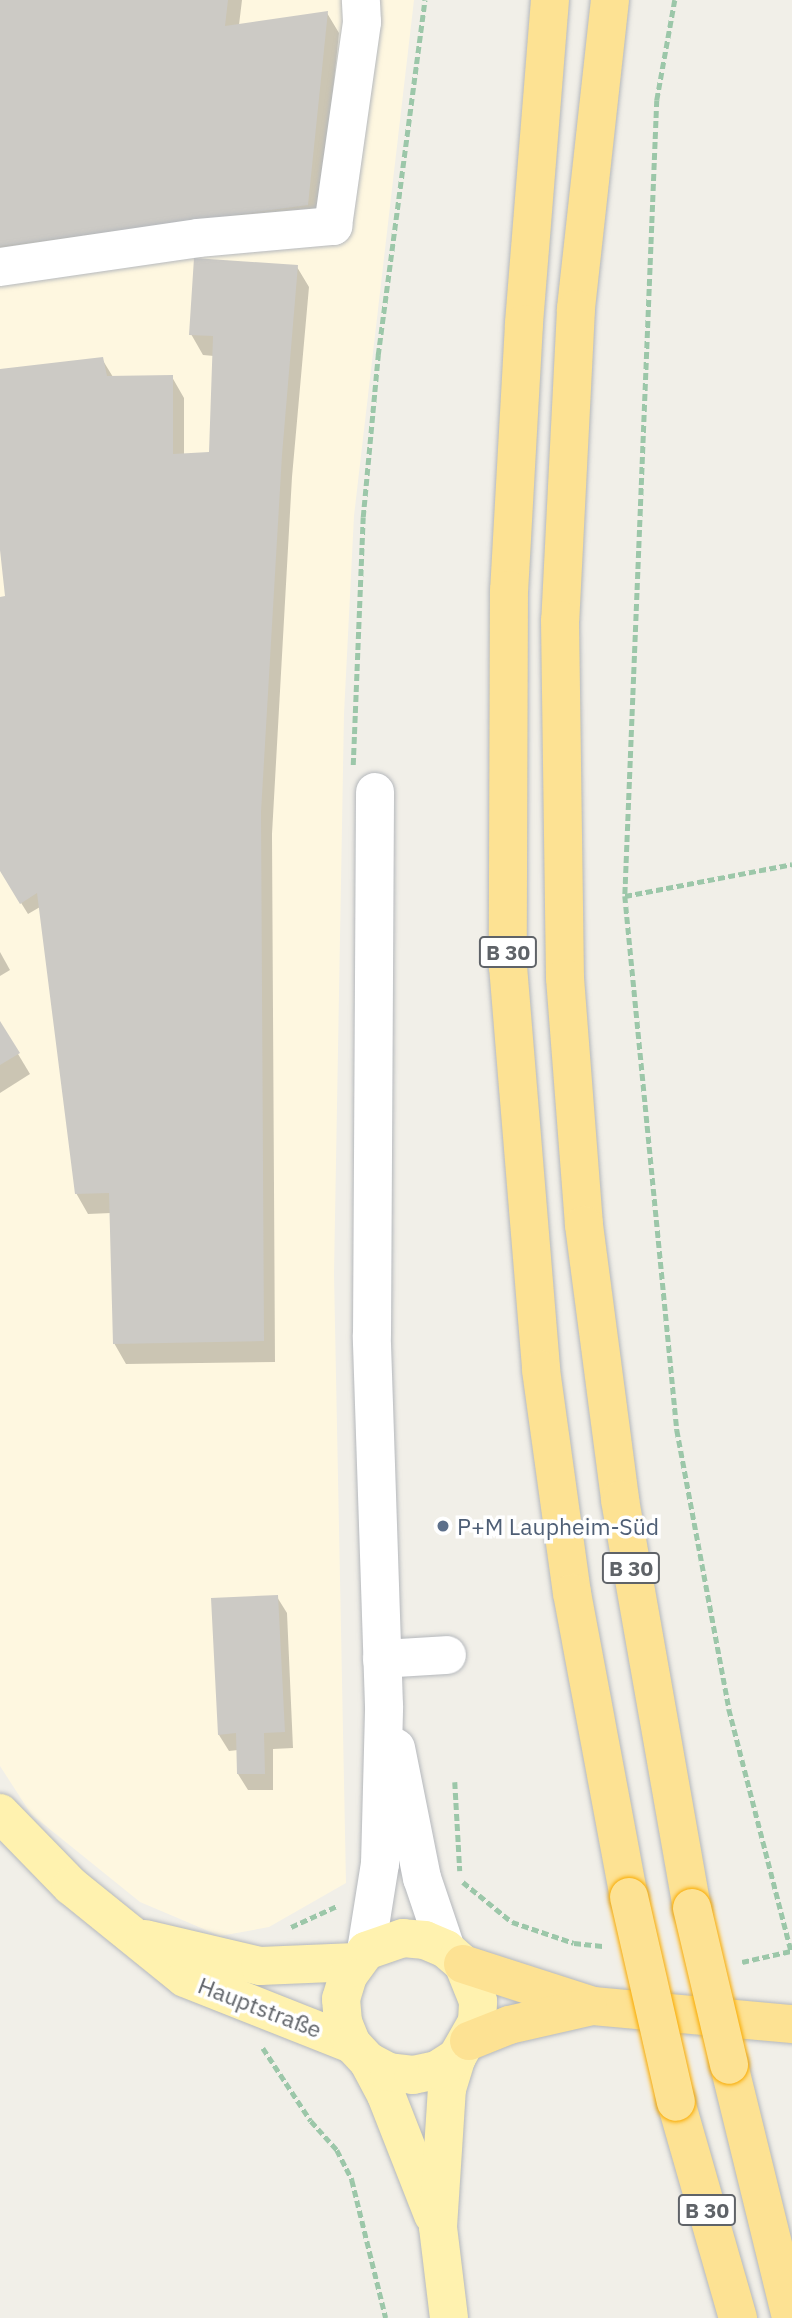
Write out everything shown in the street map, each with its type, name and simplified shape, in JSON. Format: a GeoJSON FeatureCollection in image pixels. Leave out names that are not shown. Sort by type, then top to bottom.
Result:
{"type":"FeatureCollection","features":[{"type":"Feature","properties":{"kind":"highway","name":"B 30"},"geometry":{"type":"LineString","coordinates":[[550,0],[523,324],[509,590],[508,966],[541,1370],[572,1593],[629,1897],[676,2102],[738,2318]]}},
{"type":"Feature","properties":{"kind":"highway","name":"B 30"},"geometry":{"type":"LineString","coordinates":[[610,0],[576,309],[560,620],[565,978],[584,1225],[620,1500],[692,1908],[755,2178],[791,2318]]}},
{"type":"Feature","properties":{"kind":"highway"},"geometry":{"type":"LineString","coordinates":[[455,1956],[593,2006],[792,2024]]}},
{"type":"Feature","properties":{"kind":"highway"},"geometry":{"type":"LineString","coordinates":[[463,2049],[509,2025],[593,2006]]}},
{"type":"Feature","properties":{"kind":"highway","name":"B 30"},"geometry":{"type":"LineString","coordinates":[[755,2178],[792,2266]]}},
{"type":"Feature","properties":{"kind":"main road","name":"Hauptstraße"},"geometry":{"type":"LineString","coordinates":[[0,1814],[71,1885],[140,1937],[185,1978],[256,2007],[305,2022],[360,2053]]}},
{"type":"Feature","properties":{"kind":"main road","name":"Hauptstraße"},"geometry":{"type":"LineString","coordinates":[[140,1937],[260,1966],[361,1956]]}},
{"type":"Feature","properties":{"kind":"main road"},"geometry":{"type":"LineString","coordinates":[[438,2227],[386,2095],[343,2022],[341,1999],[361,1956],[403,1938],[425,1940],[455,1956],[478,2001],[447,2089],[438,2227],[449,2318]]}},
{"type":"Feature","properties":{"kind":"main road"},"geometry":{"type":"LineString","coordinates":[[360,2053],[389,2072],[413,2075],[437,2070],[463,2049]]}},
{"type":"Feature","properties":{"kind":"street"},"geometry":{"type":"LineString","coordinates":[[0,267],[198,239],[333,226],[362,22],[360,0]]}},
{"type":"Feature","properties":{"kind":"street"},"geometry":{"type":"LineString","coordinates":[[361,1956],[380,1864],[384,1706],[372,1335],[374,792]]}},
{"type":"Feature","properties":{"kind":"street"},"geometry":{"type":"LineString","coordinates":[[382,1659],[447,1655]]}},
{"type":"Feature","properties":{"kind":"street"},"geometry":{"type":"LineString","coordinates":[[384,1706],[406,1783],[422,1878],[455,1956]]}},
{"type":"Feature","properties":{"kind":"path"},"geometry":{"type":"LineString","coordinates":[[675,0],[657,100],[625,896],[677,1430],[729,1709],[792,1951],[749,1963],[735,1961]]}},
{"type":"Feature","properties":{"kind":"path"},"geometry":{"type":"LineString","coordinates":[[625,896],[792,863]]}},
{"type":"Feature","properties":{"kind":"path"},"geometry":{"type":"LineString","coordinates":[[455,1782],[461,1881],[512,1922],[574,1943],[614,1947]]}},
{"type":"Feature","properties":{"kind":"path"},"geometry":{"type":"LineString","coordinates":[[256,2007],[264,2053],[337,2150],[352,2180],[386,2318]]}},
{"type":"Feature","properties":{"kind":"shaded area"},"geometry":{"type":"Polygon","coordinates":[[[0,0],[414,0],[354,516],[344,714],[334,1274],[346,1883],[269,1927],[220,1936],[140,1902],[31,1814],[0,1766],[0,0]]]}},
{"type":"Feature","properties":{"kind":"building"},"geometry":{"type":"Polygon","coordinates":[[[0,0],[228,0],[225,26],[328,11],[308,205],[0,246],[0,0]]]}},
{"type":"Feature","properties":{"kind":"building"},"geometry":{"type":"Polygon","coordinates":[[[194,258],[298,265],[282,455],[261,812],[264,1341],[113,1344],[109,1193],[75,1194],[37,893],[20,904],[0,871],[0,597],[5,596],[0,550],[0,369],[103,357],[107,376],[173,375],[173,454],[209,452],[213,336],[189,335],[194,258]]]}},
{"type":"Feature","properties":{"kind":"building"},"geometry":{"type":"Polygon","coordinates":[[[0,1021],[20,1053],[0,1065],[0,1021]]]}},
{"type":"Feature","properties":{"kind":"building"},"geometry":{"type":"Polygon","coordinates":[[[278,1595],[285,1732],[264,1733],[265,1774],[237,1774],[236,1733],[218,1735],[211,1598],[278,1595]]]}},
{"type":"Feature","properties":{"kind":"place","name":"P+M Laupheim-Süd"},"geometry":{"type":"Point","coordinates":[443,1526]}}]}
